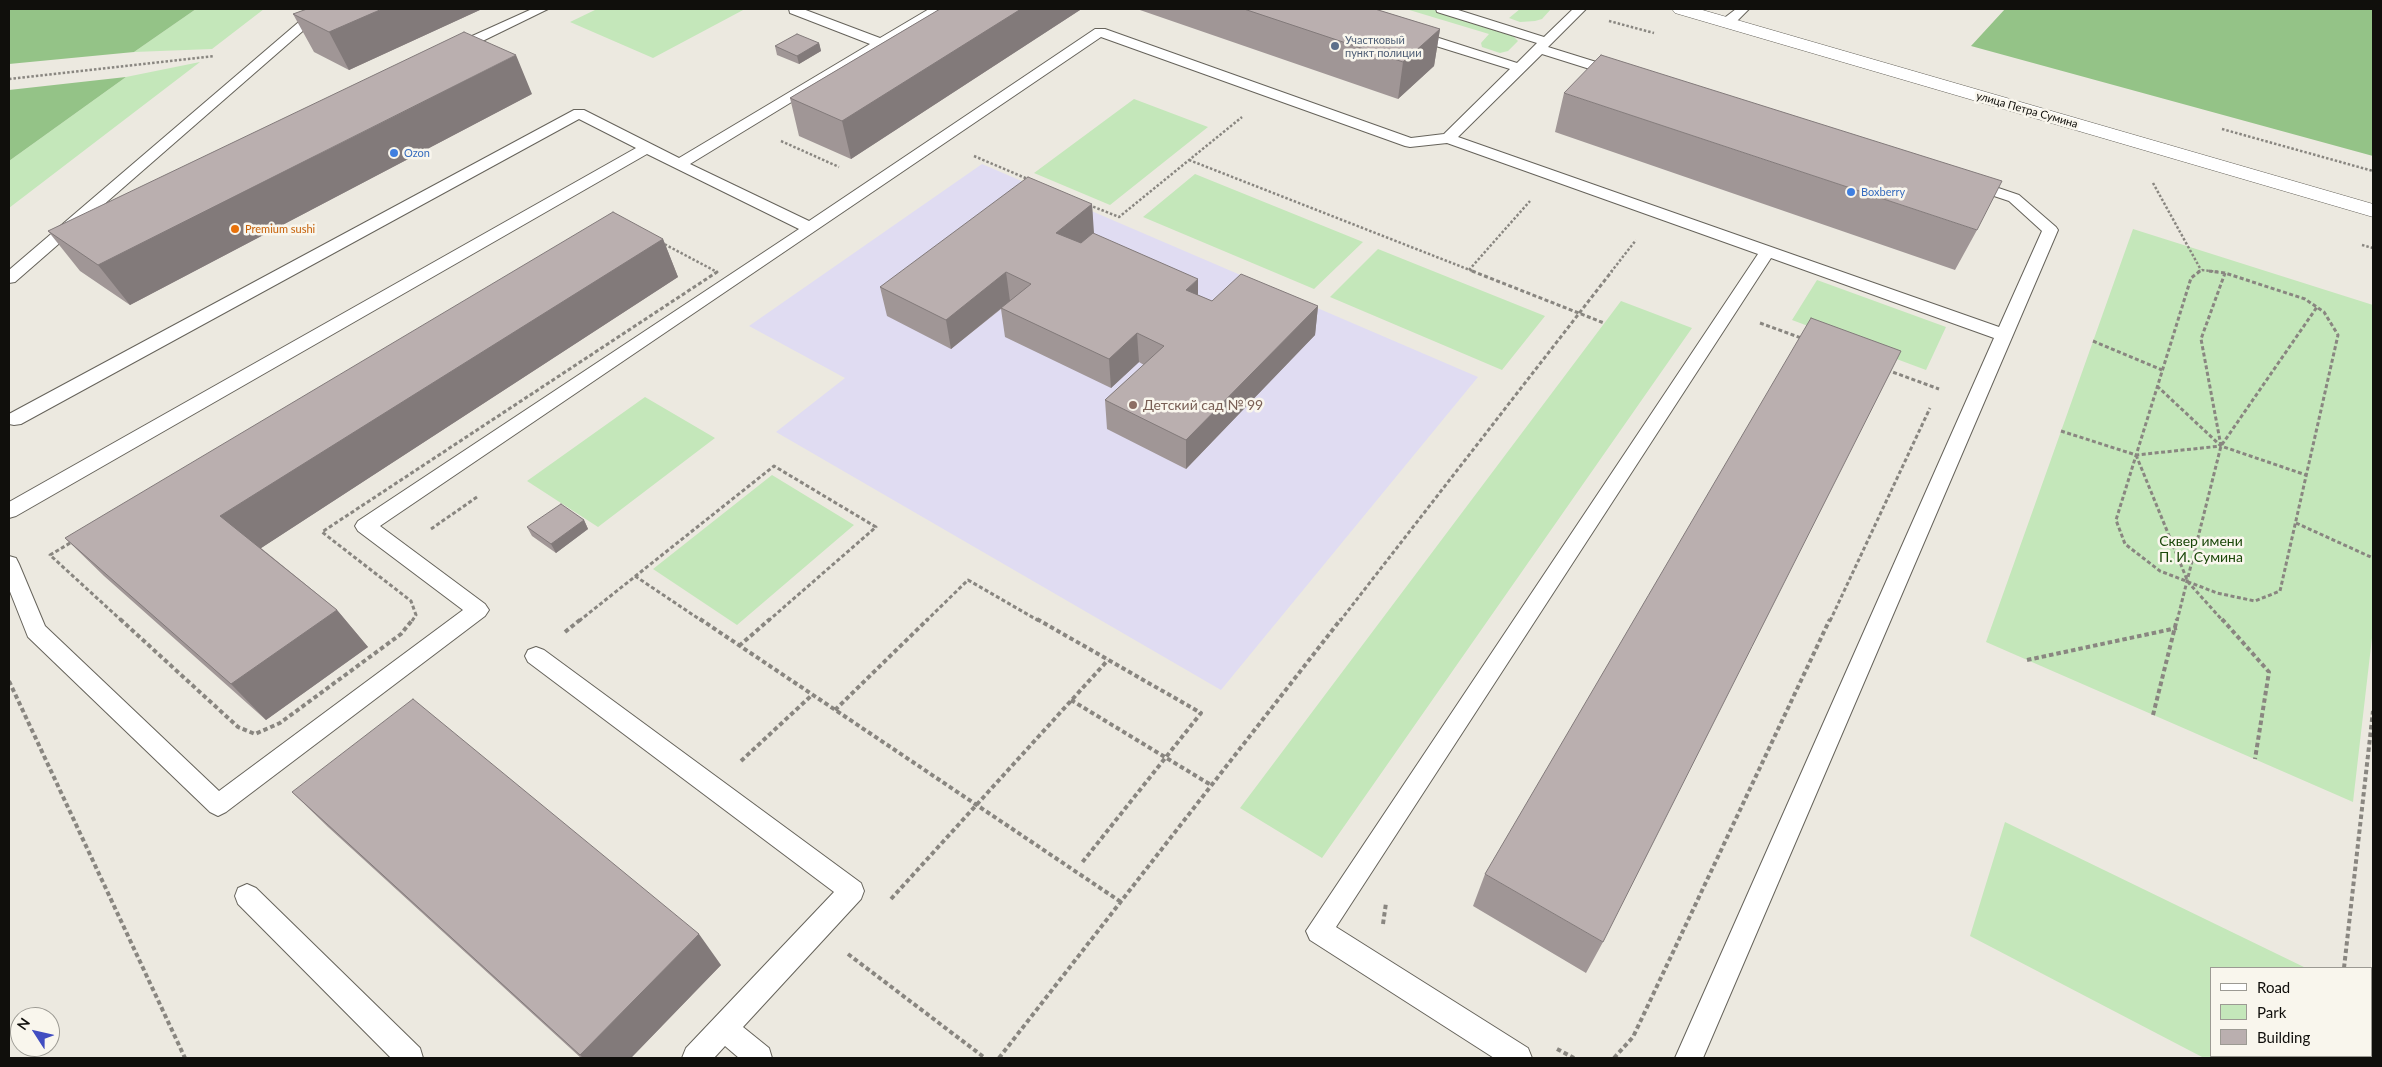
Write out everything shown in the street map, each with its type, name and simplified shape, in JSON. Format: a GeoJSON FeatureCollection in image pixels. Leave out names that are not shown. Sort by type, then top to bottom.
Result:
{"type":"FeatureCollection","features":[{"type":"Feature","properties":{"kind":"street","name":"улица Петра Сумина"},"geometry":{"type":"LineString","coordinates":[[1682,9],[2373,211]]}},
{"type":"Feature","properties":{"kind":"lane"},"geometry":{"type":"LineString","coordinates":[[9,278],[322,9]]}},
{"type":"Feature","properties":{"kind":"lane"},"geometry":{"type":"LineString","coordinates":[[443,55],[542,9]]}},
{"type":"Feature","properties":{"kind":"lane"},"geometry":{"type":"LineString","coordinates":[[797,9],[795,10],[880,43]]}},
{"type":"Feature","properties":{"kind":"lane"},"geometry":{"type":"LineString","coordinates":[[679,164],[938,9]]}},
{"type":"Feature","properties":{"kind":"lane"},"geometry":{"type":"LineString","coordinates":[[1442,9],[1633,78]]}},
{"type":"Feature","properties":{"kind":"lane"},"geometry":{"type":"LineString","coordinates":[[1448,138],[1580,9]]}},
{"type":"Feature","properties":{"kind":"lane"},"geometry":{"type":"LineString","coordinates":[[1728,22],[1743,9]]}},
{"type":"Feature","properties":{"kind":"lane"},"geometry":{"type":"LineString","coordinates":[[1398,29],[1520,68]]}},
{"type":"Feature","properties":{"kind":"lane"},"geometry":{"type":"LineString","coordinates":[[9,564],[36,631],[218,804],[478,610],[365,526],[1100,32],[1410,143],[1448,138],[2004,335]]}},
{"type":"Feature","properties":{"kind":"lane"},"geometry":{"type":"LineString","coordinates":[[10,418],[579,113],[810,228]]}},
{"type":"Feature","properties":{"kind":"lane"},"geometry":{"type":"LineString","coordinates":[[9,511],[647,148]]}},
{"type":"Feature","properties":{"kind":"lane"},"geometry":{"type":"LineString","coordinates":[[1689,1058],[2050,230],[2014,198],[1959,180]]}},
{"type":"Feature","properties":{"kind":"lane"},"geometry":{"type":"LineString","coordinates":[[58,235],[112,210]]}},
{"type":"Feature","properties":{"kind":"lane"},"geometry":{"type":"LineString","coordinates":[[1518,1058],[1488,1050],[1319,932],[1768,251]]}},
{"type":"Feature","properties":{"kind":"lane"},"geometry":{"type":"LineString","coordinates":[[536,656],[852,891],[696,1058]]}},
{"type":"Feature","properties":{"kind":"lane"},"geometry":{"type":"LineString","coordinates":[[247,896],[410,1058]]}},
{"type":"Feature","properties":{"kind":"lane"},"geometry":{"type":"LineString","coordinates":[[724,1028],[759,1058]]}},
{"type":"Feature","properties":{"kind":"path"},"geometry":{"type":"LineString","coordinates":[[9,79],[275,50]]}},
{"type":"Feature","properties":{"kind":"path"},"geometry":{"type":"LineString","coordinates":[[1084,202],[1119,217],[1271,93]]}},
{"type":"Feature","properties":{"kind":"path"},"geometry":{"type":"LineString","coordinates":[[779,140],[842,168]]}},
{"type":"Feature","properties":{"kind":"path"},"geometry":{"type":"LineString","coordinates":[[939,141],[1031,180]]}},
{"type":"Feature","properties":{"kind":"path"},"geometry":{"type":"LineString","coordinates":[[1189,160],[1604,323]]}},
{"type":"Feature","properties":{"kind":"path"},"geometry":{"type":"LineString","coordinates":[[1469,270],[1553,176]]}},
{"type":"Feature","properties":{"kind":"path"},"geometry":{"type":"LineString","coordinates":[[2152,182],[2201,270]]}},
{"type":"Feature","properties":{"kind":"path"},"geometry":{"type":"LineString","coordinates":[[999,1058],[1657,212]]}},
{"type":"Feature","properties":{"kind":"path"},"geometry":{"type":"LineString","coordinates":[[615,218],[717,272],[322,532],[411,601],[416,615],[401,634],[280,723],[255,734],[238,727],[50,555],[615,218]]}},
{"type":"Feature","properties":{"kind":"path"},"geometry":{"type":"LineString","coordinates":[[2201,270],[2225,272],[2305,299],[2324,312],[2338,335],[2280,592],[2255,601],[2217,593],[2160,571],[2125,544],[2116,520],[2191,278],[2201,270]]}},
{"type":"Feature","properties":{"kind":"path"},"geometry":{"type":"LineString","coordinates":[[2222,446],[2202,339],[2225,272]]}},
{"type":"Feature","properties":{"kind":"path"},"geometry":{"type":"LineString","coordinates":[[2154,715],[2222,446],[2317,307]]}},
{"type":"Feature","properties":{"kind":"path"},"geometry":{"type":"LineString","coordinates":[[1755,321],[1810,341]]}},
{"type":"Feature","properties":{"kind":"path"},"geometry":{"type":"LineString","coordinates":[[2093,341],[2162,370]]}},
{"type":"Feature","properties":{"kind":"path"},"geometry":{"type":"LineString","coordinates":[[1884,369],[1938,389]]}},
{"type":"Feature","properties":{"kind":"path"},"geometry":{"type":"LineString","coordinates":[[1934,398],[1942,381]]}},
{"type":"Feature","properties":{"kind":"path"},"geometry":{"type":"LineString","coordinates":[[2157,386],[2222,446],[2306,475]]}},
{"type":"Feature","properties":{"kind":"path"},"geometry":{"type":"LineString","coordinates":[[1614,1058],[1633,1037],[1930,407]]}},
{"type":"Feature","properties":{"kind":"path"},"geometry":{"type":"LineString","coordinates":[[2061,431],[2136,455],[2222,446]]}},
{"type":"Feature","properties":{"kind":"path"},"geometry":{"type":"LineString","coordinates":[[2136,455],[2188,582],[2269,672],[2255,759]]}},
{"type":"Feature","properties":{"kind":"path"},"geometry":{"type":"LineString","coordinates":[[536,656],[774,466],[876,527],[739,646]]}},
{"type":"Feature","properties":{"kind":"path"},"geometry":{"type":"LineString","coordinates":[[2296,523],[2373,558]]}},
{"type":"Feature","properties":{"kind":"path"},"geometry":{"type":"LineString","coordinates":[[635,576],[1121,902]]}},
{"type":"Feature","properties":{"kind":"path"},"geometry":{"type":"LineString","coordinates":[[835,710],[968,580],[1201,713],[1081,864]]}},
{"type":"Feature","properties":{"kind":"path"},"geometry":{"type":"LineString","coordinates":[[2027,660],[2177,628]]}},
{"type":"Feature","properties":{"kind":"path"},"geometry":{"type":"LineString","coordinates":[[890,900],[1108,660]]}},
{"type":"Feature","properties":{"kind":"path"},"geometry":{"type":"LineString","coordinates":[[9,681],[185,1058]]}},
{"type":"Feature","properties":{"kind":"path"},"geometry":{"type":"LineString","coordinates":[[713,787],[812,694]]}},
{"type":"Feature","properties":{"kind":"path"},"geometry":{"type":"LineString","coordinates":[[1071,700],[1211,785]]}},
{"type":"Feature","properties":{"kind":"path"},"geometry":{"type":"LineString","coordinates":[[2344,967],[2373,711]]}},
{"type":"Feature","properties":{"kind":"path"},"geometry":{"type":"LineString","coordinates":[[1382,929],[1387,900]]}},
{"type":"Feature","properties":{"kind":"path"},"geometry":{"type":"LineString","coordinates":[[816,930],[985,1058]]}},
{"type":"Feature","properties":{"kind":"path"},"geometry":{"type":"LineString","coordinates":[[1555,1048],[1574,1058]]}},
{"type":"Feature","properties":{"kind":"shaded area","name":"Детский сад № 99"},"geometry":{"type":"Polygon","coordinates":[[[982,164],[1478,377],[1221,690],[776,432],[845,378],[749,326],[982,164]]]}},
{"type":"Feature","properties":{"kind":"green space"},"geometry":{"type":"Polygon","coordinates":[[[9,9],[196,9],[134,52],[9,64],[9,9]]]}},
{"type":"Feature","properties":{"kind":"green space"},"geometry":{"type":"Polygon","coordinates":[[[196,9],[264,9],[212,49],[134,52],[196,9]]]}},
{"type":"Feature","properties":{"kind":"green space"},"geometry":{"type":"Polygon","coordinates":[[[597,9],[745,9],[653,58],[570,22],[597,9]]]}},
{"type":"Feature","properties":{"kind":"green space"},"geometry":{"type":"Polygon","coordinates":[[[1406,9],[1431,9],[1510,33],[1518,41],[1508,51],[1500,53],[1482,47],[1481,43],[1489,34],[1406,9]]]}},
{"type":"Feature","properties":{"kind":"green space"},"geometry":{"type":"Polygon","coordinates":[[[1520,9],[1551,9],[1542,19],[1535,21],[1520,22],[1509,18],[1520,9]]]}},
{"type":"Feature","properties":{"kind":"green space"},"geometry":{"type":"Polygon","coordinates":[[[2005,9],[2373,9],[2373,156],[1971,46],[2005,9]]]}},
{"type":"Feature","properties":{"kind":"green space"},"geometry":{"type":"Polygon","coordinates":[[[200,62],[9,208],[9,161],[126,77],[200,62]]]}},
{"type":"Feature","properties":{"kind":"green space"},"geometry":{"type":"Polygon","coordinates":[[[126,77],[9,161],[9,90],[126,77]]]}},
{"type":"Feature","properties":{"kind":"green space"},"geometry":{"type":"Polygon","coordinates":[[[1134,99],[1208,127],[1110,205],[1034,173],[1134,99]]]}},
{"type":"Feature","properties":{"kind":"green space"},"geometry":{"type":"Polygon","coordinates":[[[1195,174],[1363,242],[1314,289],[1143,217],[1195,174]]]}},
{"type":"Feature","properties":{"kind":"green space","name":"Сквер имени П. И. Сумина"},"geometry":{"type":"Polygon","coordinates":[[[2133,229],[2373,305],[2373,629],[2353,802],[1986,642],[2133,229]]]}},
{"type":"Feature","properties":{"kind":"green space"},"geometry":{"type":"Polygon","coordinates":[[[1378,249],[1545,316],[1502,370],[1330,297],[1378,249]]]}},
{"type":"Feature","properties":{"kind":"green space"},"geometry":{"type":"Polygon","coordinates":[[[1817,280],[1946,327],[1926,370],[1792,320],[1817,280]]]}},
{"type":"Feature","properties":{"kind":"green space"},"geometry":{"type":"Polygon","coordinates":[[[1621,301],[1692,328],[1322,858],[1240,808],[1621,301]]]}},
{"type":"Feature","properties":{"kind":"green space"},"geometry":{"type":"Polygon","coordinates":[[[645,397],[715,438],[598,527],[527,481],[645,397]]]}},
{"type":"Feature","properties":{"kind":"green space"},"geometry":{"type":"Polygon","coordinates":[[[772,475],[854,525],[737,625],[653,569],[772,475]]]}},
{"type":"Feature","properties":{"kind":"green space"},"geometry":{"type":"Polygon","coordinates":[[[2005,822],[2304,967],[2210,967],[2210,1057],[2312,1058],[2204,1058],[1970,936],[2005,822]]]}},
{"type":"Feature","properties":{"kind":"building"},"geometry":{"type":"Polygon","coordinates":[[[307,9],[382,9],[329,32],[293,14],[307,9]]]}},
{"type":"Feature","properties":{"kind":"building"},"geometry":{"type":"Polygon","coordinates":[[[940,9],[1021,9],[842,121],[790,98],[940,9]]]}},
{"type":"Feature","properties":{"kind":"building"},"geometry":{"type":"Polygon","coordinates":[[[1244,9],[1375,9],[1440,29],[1403,62],[1244,9]]]}},
{"type":"Feature","properties":{"kind":"building"},"geometry":{"type":"Polygon","coordinates":[[[464,32],[516,55],[98,265],[48,231],[464,32]]]}},
{"type":"Feature","properties":{"kind":"building"},"geometry":{"type":"Polygon","coordinates":[[[797,34],[819,43],[797,56],[775,46],[797,34]]]}},
{"type":"Feature","properties":{"kind":"building"},"geometry":{"type":"Polygon","coordinates":[[[1601,55],[2002,181],[1977,230],[1564,93],[1601,55]]]}},
{"type":"Feature","properties":{"kind":"building"},"geometry":{"type":"Polygon","coordinates":[[[1028,177],[1092,204],[1056,233],[1081,243],[1093,233],[1198,279],[1186,290],[1212,301],[1241,274],[1318,306],[1186,440],[1105,400],[1164,346],[1137,333],[1109,359],[1001,308],[1031,284],[1006,272],[946,320],[880,287],[1028,177]]]}},
{"type":"Feature","properties":{"kind":"building"},"geometry":{"type":"Polygon","coordinates":[[[613,212],[663,239],[220,516],[337,610],[231,684],[65,538],[613,212]]]}},
{"type":"Feature","properties":{"kind":"building"},"geometry":{"type":"Polygon","coordinates":[[[1811,318],[1901,351],[1603,942],[1485,874],[1811,318]]]}},
{"type":"Feature","properties":{"kind":"building"},"geometry":{"type":"Polygon","coordinates":[[[561,504],[584,520],[551,544],[527,527],[561,504]]]}},
{"type":"Feature","properties":{"kind":"building"},"geometry":{"type":"Polygon","coordinates":[[[413,699],[699,934],[580,1055],[292,792],[413,699]]]}},
{"type":"Feature","properties":{"kind":"place","name":"Участковый пункт полиции"},"geometry":{"type":"Point","coordinates":[1335,46]}},
{"type":"Feature","properties":{"kind":"place","name":"Ozon"},"geometry":{"type":"Point","coordinates":[394,153]}},
{"type":"Feature","properties":{"kind":"place","name":"Boxberry"},"geometry":{"type":"Point","coordinates":[1851,192]}},
{"type":"Feature","properties":{"kind":"place","name":"Premium sushi"},"geometry":{"type":"Point","coordinates":[235,229]}},
{"type":"Feature","properties":{"kind":"place","name":"Детский сад № 99"},"geometry":{"type":"Point","coordinates":[1133,405]}}]}
